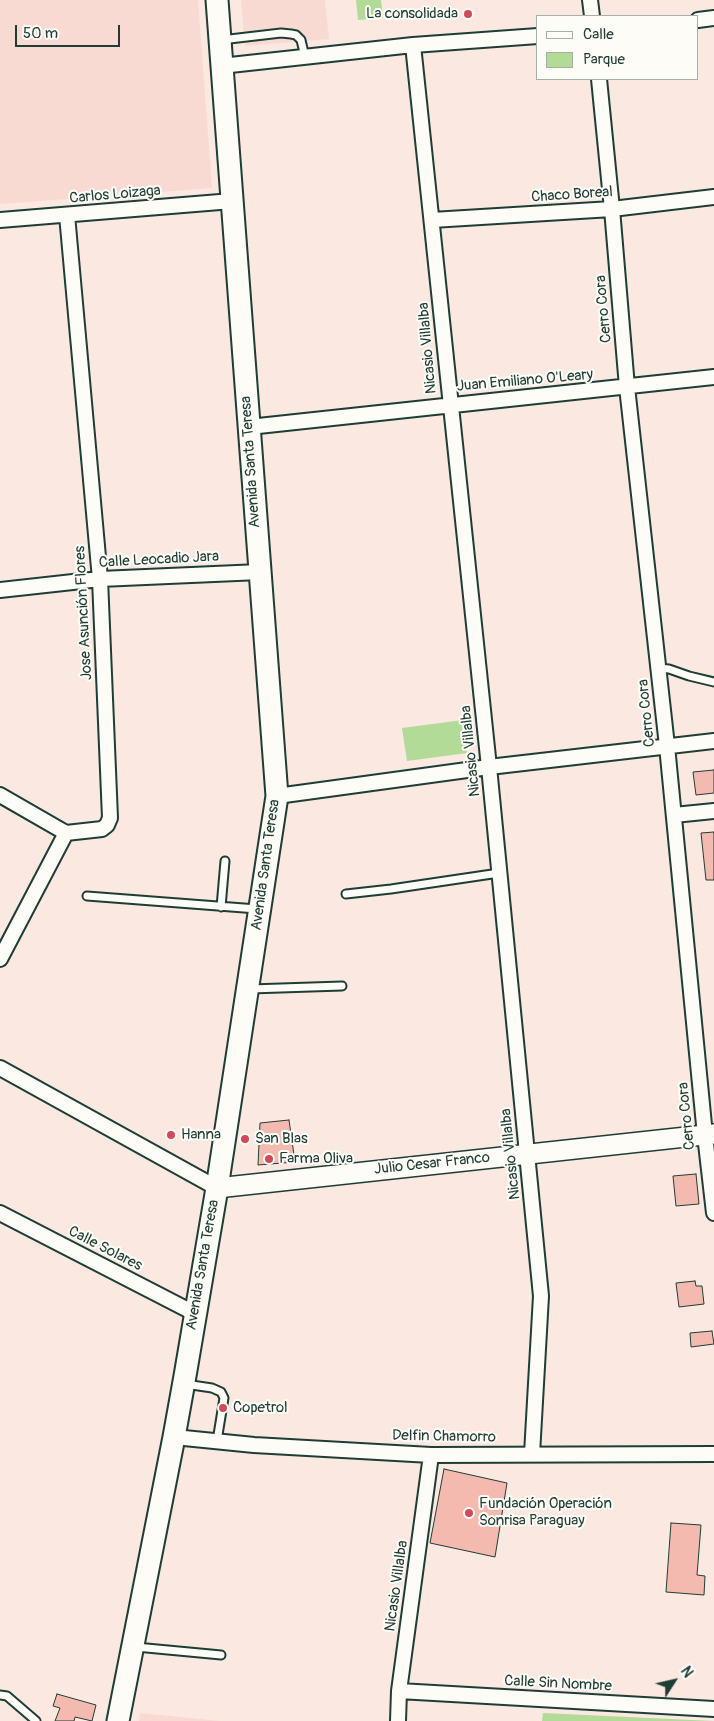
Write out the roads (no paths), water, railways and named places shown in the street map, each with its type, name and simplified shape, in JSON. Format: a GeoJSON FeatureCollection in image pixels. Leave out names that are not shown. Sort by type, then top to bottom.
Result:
{"type":"FeatureCollection","features":[{"type":"Feature","properties":{"kind":"main road","name":"Avenida Santa Teresa"},"geometry":{"type":"LineString","coordinates":[[118,1721],[174,1436],[217,1188],[277,796],[217,0]]}},
{"type":"Feature","properties":{"kind":"street"},"geometry":{"type":"LineString","coordinates":[[590,0],[592,15]]}},
{"type":"Feature","properties":{"kind":"street"},"geometry":{"type":"LineString","coordinates":[[699,20],[714,18]]}},
{"type":"Feature","properties":{"kind":"street"},"geometry":{"type":"LineString","coordinates":[[221,66],[413,45],[536,36]]}},
{"type":"Feature","properties":{"kind":"street","name":"Nicasio Villalba"},"geometry":{"type":"LineString","coordinates":[[413,45],[489,767],[541,1296],[532,1454]]}},
{"type":"Feature","properties":{"kind":"street","name":"Cerro Cora"},"geometry":{"type":"LineString","coordinates":[[599,80],[627,387],[709,1134],[714,1213]]}},
{"type":"Feature","properties":{"kind":"street","name":"Chaco Boreal"},"geometry":{"type":"LineString","coordinates":[[432,220],[612,209],[714,197]]}},
{"type":"Feature","properties":{"kind":"street","name":"Carlos Loizaga"},"geometry":{"type":"LineString","coordinates":[[0,220],[232,202]]}},
{"type":"Feature","properties":{"kind":"street","name":"Jose Asunción Flores"},"geometry":{"type":"LineString","coordinates":[[66,834],[102,829],[107,825],[110,818],[100,579],[67,215]]}},
{"type":"Feature","properties":{"kind":"street","name":"Juan Emiliano O'Leary"},"geometry":{"type":"LineString","coordinates":[[249,427],[714,377]]}},
{"type":"Feature","properties":{"kind":"street","name":"Calle Leocadio Jara"},"geometry":{"type":"LineString","coordinates":[[0,590],[100,579],[260,572]]}},
{"type":"Feature","properties":{"kind":"street"},"geometry":{"type":"LineString","coordinates":[[277,796],[489,767],[714,741]]}},
{"type":"Feature","properties":{"kind":"street"},"geometry":{"type":"LineString","coordinates":[[0,795],[66,834],[0,959]]}},
{"type":"Feature","properties":{"kind":"street"},"geometry":{"type":"LineString","coordinates":[[674,815],[714,811]]}},
{"type":"Feature","properties":{"kind":"street"},"geometry":{"type":"LineString","coordinates":[[0,1068],[217,1188]]}},
{"type":"Feature","properties":{"kind":"street","name":"Julio Cesar Franco"},"geometry":{"type":"LineString","coordinates":[[217,1188],[709,1134]]}},
{"type":"Feature","properties":{"kind":"street","name":"Calle Solares"},"geometry":{"type":"LineString","coordinates":[[0,1213],[194,1313]]}},
{"type":"Feature","properties":{"kind":"street","name":"Delfin Chamorro"},"geometry":{"type":"LineString","coordinates":[[174,1436],[254,1445],[430,1455],[714,1454]]}},
{"type":"Feature","properties":{"kind":"street","name":"Nicasio Villalba"},"geometry":{"type":"LineString","coordinates":[[398,1721],[400,1691],[430,1455]]}},
{"type":"Feature","properties":{"kind":"street","name":"Calle Sin Nombre"},"geometry":{"type":"LineString","coordinates":[[400,1691],[714,1709]]}},
{"type":"Feature","properties":{"kind":"lane"},"geometry":{"type":"LineString","coordinates":[[220,40],[281,33],[296,35],[301,40],[305,57]]}},
{"type":"Feature","properties":{"kind":"lane"},"geometry":{"type":"LineString","coordinates":[[658,668],[669,669],[714,682]]}},
{"type":"Feature","properties":{"kind":"lane"},"geometry":{"type":"LineString","coordinates":[[221,906],[225,861]]}},
{"type":"Feature","properties":{"kind":"lane"},"geometry":{"type":"LineString","coordinates":[[346,894],[499,874]]}},
{"type":"Feature","properties":{"kind":"lane"},"geometry":{"type":"LineString","coordinates":[[87,896],[260,909]]}},
{"type":"Feature","properties":{"kind":"lane"},"geometry":{"type":"LineString","coordinates":[[247,989],[342,986]]}},
{"type":"Feature","properties":{"kind":"lane"},"geometry":{"type":"LineString","coordinates":[[183,1384],[212,1388],[221,1392],[224,1398],[217,1441]]}},
{"type":"Feature","properties":{"kind":"lane"},"geometry":{"type":"LineString","coordinates":[[133,1647],[221,1656]]}},
{"type":"Feature","properties":{"kind":"lane"},"geometry":{"type":"LineString","coordinates":[[0,1694],[7,1696],[36,1721]]}},
{"type":"Feature","properties":{"kind":"place","name":"La consolidada"},"geometry":{"type":"Point","coordinates":[468,14]}},
{"type":"Feature","properties":{"kind":"place","name":"Hanna"},"geometry":{"type":"Point","coordinates":[171,1135]}},
{"type":"Feature","properties":{"kind":"place","name":"San Blas"},"geometry":{"type":"Point","coordinates":[245,1139]}},
{"type":"Feature","properties":{"kind":"place","name":"Farma Oliva"},"geometry":{"type":"Point","coordinates":[269,1159]}},
{"type":"Feature","properties":{"kind":"place","name":"Copetrol"},"geometry":{"type":"Point","coordinates":[223,1408]}},
{"type":"Feature","properties":{"kind":"place","name":"Fundación Operación Sonrisa Paraguay"},"geometry":{"type":"Point","coordinates":[469,1513]}}]}
